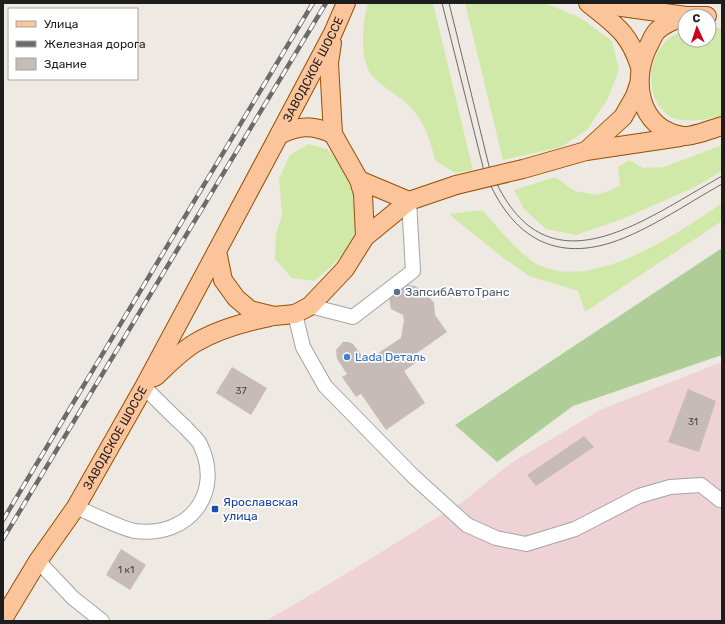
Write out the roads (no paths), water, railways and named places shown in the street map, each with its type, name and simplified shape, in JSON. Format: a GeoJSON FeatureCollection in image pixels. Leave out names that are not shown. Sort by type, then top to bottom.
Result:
{"type":"FeatureCollection","features":[{"type":"Feature","properties":{"kind":"main road","name":"ЗАВОДСКОЕ ШОССЕ"},"geometry":{"type":"LineString","coordinates":[[3,619],[38,561],[76,507],[144,387],[333,33],[346,3]]}},
{"type":"Feature","properties":{"kind":"main road"},"geometry":{"type":"LineString","coordinates":[[588,3],[624,33],[634,49],[640,75],[641,97],[650,116],[664,130],[685,136]]}},
{"type":"Feature","properties":{"kind":"main road"},"geometry":{"type":"LineString","coordinates":[[593,3],[677,15]]}},
{"type":"Feature","properties":{"kind":"main road"},"geometry":{"type":"LineString","coordinates":[[586,151],[623,117],[640,75],[644,53],[656,31],[668,23],[677,20]]}},
{"type":"Feature","properties":{"kind":"main road"},"geometry":{"type":"LineString","coordinates":[[333,33],[329,63],[333,134],[359,180],[363,194],[365,237]]}},
{"type":"Feature","properties":{"kind":"main road"},"geometry":{"type":"LineString","coordinates":[[144,387],[181,353],[196,342],[246,322],[303,310],[345,269],[365,237],[409,201],[456,185],[523,169],[586,151],[685,136],[722,126]]}},
{"type":"Feature","properties":{"kind":"main road"},"geometry":{"type":"LineString","coordinates":[[279,135],[294,128],[309,127],[333,134]]}},
{"type":"Feature","properties":{"kind":"main road"},"geometry":{"type":"LineString","coordinates":[[359,180],[409,201]]}},
{"type":"Feature","properties":{"kind":"main road"},"geometry":{"type":"LineString","coordinates":[[217,251],[223,280],[236,298],[250,310],[274,316]]}},
{"type":"Feature","properties":{"kind":"lane"},"geometry":{"type":"LineString","coordinates":[[409,201],[413,271],[353,317],[303,310],[303,347],[325,386],[413,476],[468,525],[496,538],[526,544],[575,530],[639,496],[670,487],[701,485],[722,500]]}},
{"type":"Feature","properties":{"kind":"lane"},"geometry":{"type":"LineString","coordinates":[[76,507],[134,531],[154,532],[168,528],[187,519],[199,507],[207,490],[208,474],[200,442],[144,387]]}},
{"type":"Feature","properties":{"kind":"lane"},"geometry":{"type":"LineString","coordinates":[[38,561],[73,598],[102,621]]}},
{"type":"Feature","properties":{"kind":"tram line"},"geometry":{"type":"LineString","coordinates":[[442,3],[483,167],[491,187],[501,205],[513,220],[527,233],[543,242],[560,247],[581,248],[603,245],[617,241],[648,227],[722,184]]}},
{"type":"Feature","properties":{"kind":"tram line"},"geometry":{"type":"LineString","coordinates":[[449,3],[489,166],[510,207],[535,230],[563,240],[593,239],[625,229],[657,213],[722,176]]}},
{"type":"Feature","properties":{"kind":"railway"},"geometry":{"type":"LineString","coordinates":[[3,520],[313,3]]}},
{"type":"Feature","properties":{"kind":"railway"},"geometry":{"type":"LineString","coordinates":[[3,539],[326,3]]}},
{"type":"Feature","properties":{"kind":"place","name":"ЗапсибАвтоТранс"},"geometry":{"type":"Point","coordinates":[397,292]}},
{"type":"Feature","properties":{"kind":"place","name":"Lada Dеталь"},"geometry":{"type":"Point","coordinates":[347,357]}},
{"type":"Feature","properties":{"kind":"place","name":"Ярославская улица"},"geometry":{"type":"Point","coordinates":[215,509]}}]}
